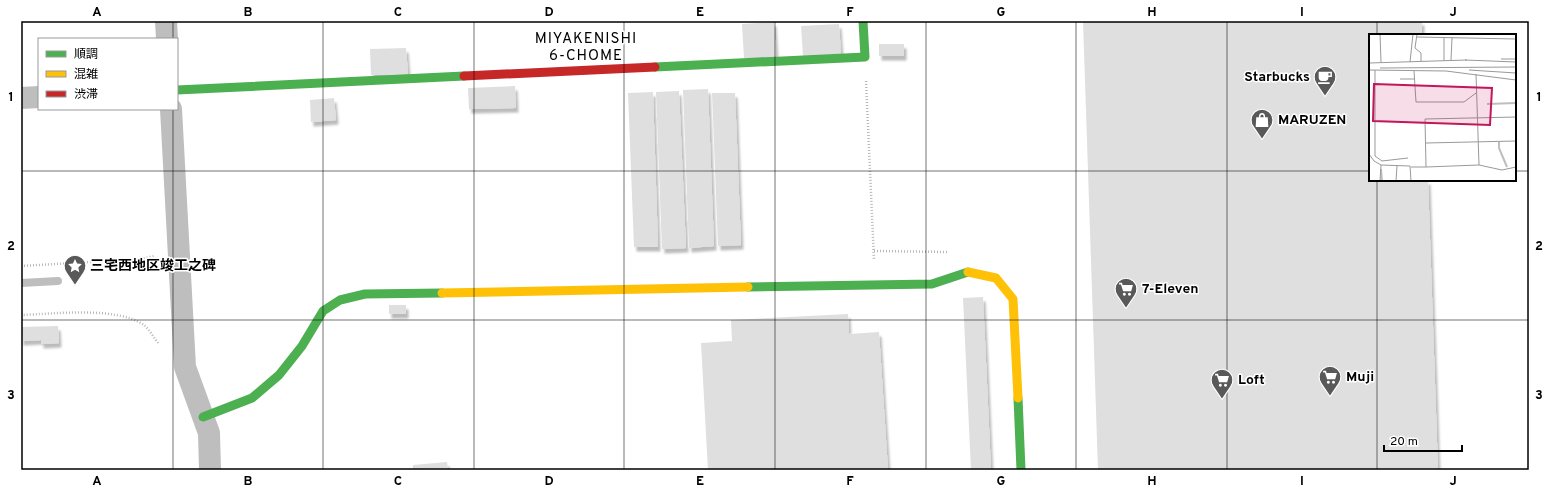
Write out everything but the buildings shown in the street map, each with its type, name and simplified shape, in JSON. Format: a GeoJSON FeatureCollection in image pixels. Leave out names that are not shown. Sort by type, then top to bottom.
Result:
{"type":"FeatureCollection","features":[{"type":"Feature","properties":{"kind":"street"},"geometry":{"type":"LineString","coordinates":[[166,21],[167,38]]}},
{"type":"Feature","properties":{"kind":"street"},"geometry":{"type":"LineString","coordinates":[[178,90],[865,57],[863,21]]}},
{"type":"Feature","properties":{"kind":"street"},"geometry":{"type":"LineString","coordinates":[[21,98],[38,97]]}},
{"type":"Feature","properties":{"kind":"street"},"geometry":{"type":"LineString","coordinates":[[170,110],[185,366],[209,433],[210,470]]}},
{"type":"Feature","properties":{"kind":"street"},"geometry":{"type":"LineString","coordinates":[[203,417],[252,398],[279,375],[302,346],[323,311],[340,300],[365,294],[932,284],[968,272],[996,278],[1013,299],[1022,470]]}},
{"type":"Feature","properties":{"kind":"path"},"geometry":{"type":"LineString","coordinates":[[865,57],[875,286]]}},
{"type":"Feature","properties":{"kind":"path"},"geometry":{"type":"LineString","coordinates":[[874,251],[949,252]]}},
{"type":"Feature","properties":{"kind":"path"},"geometry":{"type":"LineString","coordinates":[[21,266],[141,259],[178,252]]}},
{"type":"Feature","properties":{"kind":"path"},"geometry":{"type":"LineString","coordinates":[[21,315],[106,313],[126,316],[144,325],[161,348],[185,366]]}},
{"type":"Feature","properties":{"kind":"waterway"},"geometry":{"type":"LineString","coordinates":[[21,283],[58,281]]}},
{"type":"Feature","properties":{"kind":"traffic: fast"},"geometry":{"type":"LineString","coordinates":[[655,67],[865,57],[863,21]]}},
{"type":"Feature","properties":{"kind":"traffic: fast"},"geometry":{"type":"LineString","coordinates":[[178,90],[464,76]]}},
{"type":"Feature","properties":{"kind":"traffic: fast"},"geometry":{"type":"LineString","coordinates":[[748,287],[932,284],[968,272]]}},
{"type":"Feature","properties":{"kind":"traffic: fast"},"geometry":{"type":"LineString","coordinates":[[203,417],[252,398],[279,375],[302,346],[323,311],[340,300],[365,294],[442,293]]}},
{"type":"Feature","properties":{"kind":"traffic: fast"},"geometry":{"type":"LineString","coordinates":[[1018,398],[1021,470]]}},
{"type":"Feature","properties":{"kind":"traffic: slow"},"geometry":{"type":"LineString","coordinates":[[968,272],[996,278],[1013,299],[1018,398]]}},
{"type":"Feature","properties":{"kind":"traffic: slow"},"geometry":{"type":"LineString","coordinates":[[442,293],[748,287]]}},
{"type":"Feature","properties":{"kind":"traffic: jam"},"geometry":{"type":"LineString","coordinates":[[464,76],[655,67]]}},
{"type":"Feature","properties":{"kind":"place","name":"Starbucks"},"geometry":{"type":"Point","coordinates":[1325,96]}},
{"type":"Feature","properties":{"kind":"place","name":"MARUZEN"},"geometry":{"type":"Point","coordinates":[1262,140]}},
{"type":"Feature","properties":{"kind":"place","name":"三宅西地区竣工之碑"},"geometry":{"type":"Point","coordinates":[75,286]}},
{"type":"Feature","properties":{"kind":"place","name":"7-Eleven"},"geometry":{"type":"Point","coordinates":[1126,308]}},
{"type":"Feature","properties":{"kind":"place","name":"Muji"},"geometry":{"type":"Point","coordinates":[1330,396]}},
{"type":"Feature","properties":{"kind":"place","name":"Loft"},"geometry":{"type":"Point","coordinates":[1222,400]}},
{"type":"Feature","properties":{"kind":"district","name":"MIYAKENISHI 6-CHOME"},"geometry":{"type":"Point","coordinates":[586,48]}}]}
